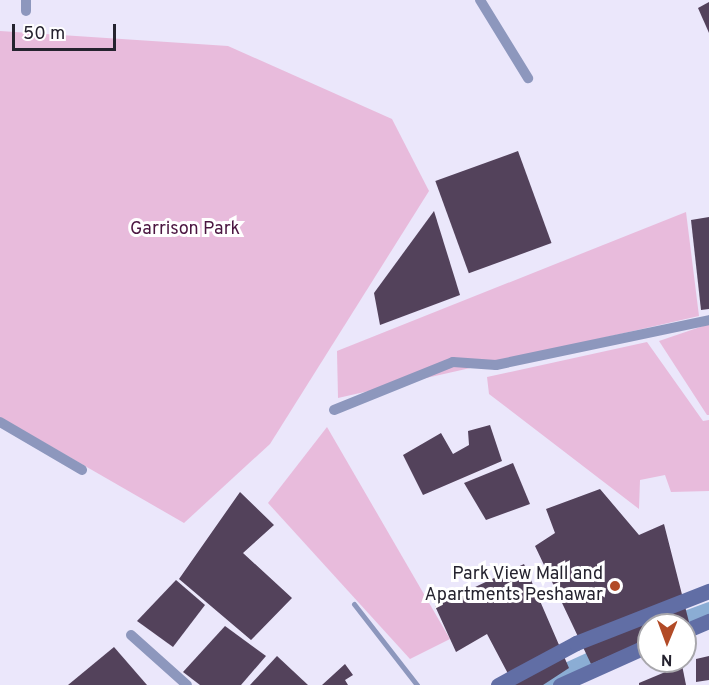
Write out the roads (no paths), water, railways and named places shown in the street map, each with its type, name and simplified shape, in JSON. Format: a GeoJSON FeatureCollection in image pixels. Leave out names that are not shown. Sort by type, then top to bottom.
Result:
{"type":"FeatureCollection","features":[{"type":"Feature","properties":{"kind":"main road"},"geometry":{"type":"LineString","coordinates":[[498,685],[576,643],[709,591]]}},
{"type":"Feature","properties":{"kind":"main road"},"geometry":{"type":"LineString","coordinates":[[560,685],[637,650]]}},
{"type":"Feature","properties":{"kind":"street"},"geometry":{"type":"LineString","coordinates":[[480,0],[528,78]]}},
{"type":"Feature","properties":{"kind":"street"},"geometry":{"type":"LineString","coordinates":[[333,410],[446,363],[496,365],[709,320]]}},
{"type":"Feature","properties":{"kind":"street"},"geometry":{"type":"LineString","coordinates":[[0,422],[82,470]]}},
{"type":"Feature","properties":{"kind":"street"},"geometry":{"type":"LineString","coordinates":[[131,635],[187,685]]}},
{"type":"Feature","properties":{"kind":"lane"},"geometry":{"type":"LineString","coordinates":[[354,604],[417,685]]}},
{"type":"Feature","properties":{"kind":"waterway"},"geometry":{"type":"LineString","coordinates":[[697,613],[709,609]]}},
{"type":"Feature","properties":{"kind":"waterway"},"geometry":{"type":"LineString","coordinates":[[533,685],[605,652]]}},
{"type":"Feature","properties":{"kind":"place","name":"Park View Mall and Apartments Peshawar"},"geometry":{"type":"Point","coordinates":[615,586]}},
{"type":"Feature","properties":{"kind":"park label","name":"Garrison Park"},"geometry":{"type":"Point","coordinates":[185,230]}}]}
